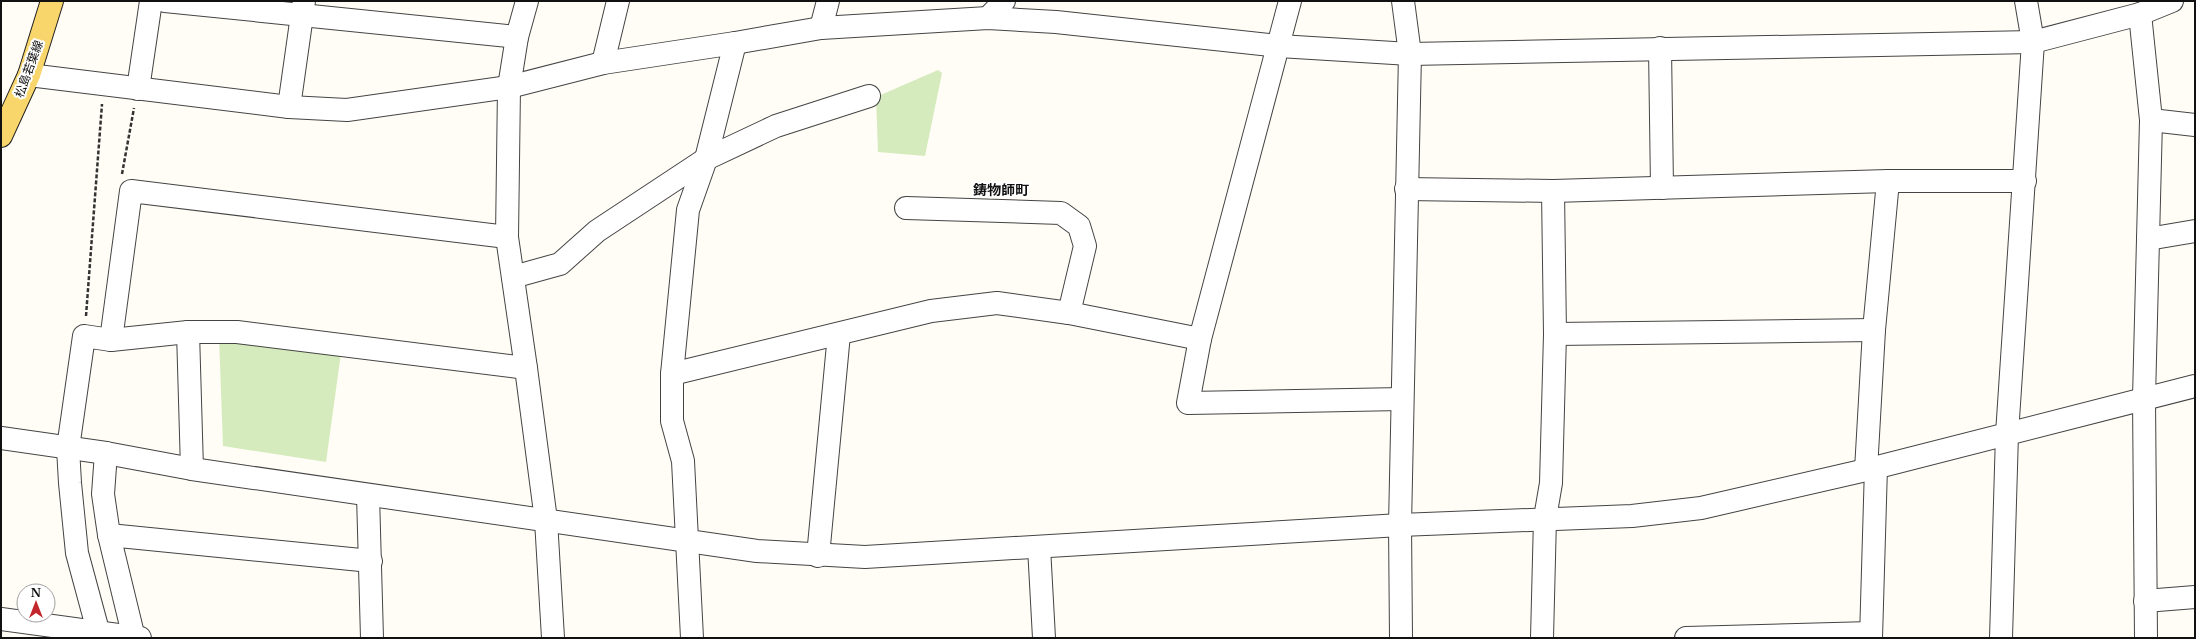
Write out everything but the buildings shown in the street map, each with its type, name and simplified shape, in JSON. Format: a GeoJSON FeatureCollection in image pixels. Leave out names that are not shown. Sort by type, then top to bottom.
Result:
{"type":"FeatureCollection","features":[{"type":"Feature","properties":{"kind":"main road","name":"松島若葉線"},"geometry":{"type":"LineString","coordinates":[[1,136],[29,75],[52,1]]}},
{"type":"Feature","properties":{"kind":"street"},"geometry":{"type":"LineString","coordinates":[[138,89],[151,1]]}},
{"type":"Feature","properties":{"kind":"street"},"geometry":{"type":"LineString","coordinates":[[165,1],[303,8],[517,37]]}},
{"type":"Feature","properties":{"kind":"street"},"geometry":{"type":"LineString","coordinates":[[527,1],[517,37],[509,87],[507,237],[514,277],[546,520],[553,638]]}},
{"type":"Feature","properties":{"kind":"street"},"geometry":{"type":"LineString","coordinates":[[603,63],[618,1]]}},
{"type":"Feature","properties":{"kind":"street"},"geometry":{"type":"LineString","coordinates":[[821,28],[828,1]]}},
{"type":"Feature","properties":{"kind":"street"},"geometry":{"type":"LineString","coordinates":[[988,18],[1004,1]]}},
{"type":"Feature","properties":{"kind":"street"},"geometry":{"type":"LineString","coordinates":[[1290,1],[1200,339],[1188,403],[1402,400]]}},
{"type":"Feature","properties":{"kind":"street"},"geometry":{"type":"LineString","coordinates":[[1401,638],[1400,526],[1410,54],[1403,1]]}},
{"type":"Feature","properties":{"kind":"street"},"geometry":{"type":"LineString","coordinates":[[2001,638],[2007,434],[2034,42],[2026,1]]}},
{"type":"Feature","properties":{"kind":"street"},"geometry":{"type":"LineString","coordinates":[[29,75],[289,107],[347,110],[509,87],[603,63],[735,44],[821,28],[988,18],[1056,22],[1279,46],[1410,54],[2034,42],[2140,14],[2172,1]]}},
{"type":"Feature","properties":{"kind":"street"},"geometry":{"type":"LineString","coordinates":[[289,107],[303,8]]}},
{"type":"Feature","properties":{"kind":"street"},"geometry":{"type":"LineString","coordinates":[[2140,14],[2151,120],[2144,398],[2146,638]]}},
{"type":"Feature","properties":{"kind":"street"},"geometry":{"type":"LineString","coordinates":[[692,638],[683,461],[672,420],[672,374],[688,210],[706,159],[735,44]]}},
{"type":"Feature","properties":{"kind":"street"},"geometry":{"type":"LineString","coordinates":[[1660,48],[1662,188]]}},
{"type":"Feature","properties":{"kind":"street"},"geometry":{"type":"LineString","coordinates":[[514,277],[560,264],[597,231],[706,159],[776,126],[869,96]]}},
{"type":"Feature","properties":{"kind":"street"},"geometry":{"type":"LineString","coordinates":[[2151,120],[2195,125]]}},
{"type":"Feature","properties":{"kind":"street"},"geometry":{"type":"LineString","coordinates":[[1406,189],[1553,190],[1888,182],[2025,182]]}},
{"type":"Feature","properties":{"kind":"street"},"geometry":{"type":"LineString","coordinates":[[1686,638],[1871,636],[1871,469],[1874,330],[1888,182]]}},
{"type":"Feature","properties":{"kind":"street"},"geometry":{"type":"LineString","coordinates":[[1542,638],[1545,518],[1551,483],[1555,334],[1553,190]]}},
{"type":"Feature","properties":{"kind":"street"},"geometry":{"type":"LineString","coordinates":[[111,340],[131,191],[507,237]]}},
{"type":"Feature","properties":{"kind":"street"},"geometry":{"type":"LineString","coordinates":[[906,208],[1061,213],[1079,226],[1085,246],[1069,313]]}},
{"type":"Feature","properties":{"kind":"street"},"geometry":{"type":"LineString","coordinates":[[2148,239],[2195,231]]}},
{"type":"Feature","properties":{"kind":"street"},"geometry":{"type":"LineString","coordinates":[[672,374],[932,311],[997,303],[1069,313],[1200,339]]}},
{"type":"Feature","properties":{"kind":"street"},"geometry":{"type":"LineString","coordinates":[[1555,334],[1874,330]]}},
{"type":"Feature","properties":{"kind":"street"},"geometry":{"type":"LineString","coordinates":[[100,636],[77,553],[68,448],[84,336],[111,340],[188,332],[237,332],[526,368]]}},
{"type":"Feature","properties":{"kind":"street"},"geometry":{"type":"LineString","coordinates":[[188,332],[192,469]]}},
{"type":"Feature","properties":{"kind":"street"},"geometry":{"type":"LineString","coordinates":[[818,556],[839,334]]}},
{"type":"Feature","properties":{"kind":"street"},"geometry":{"type":"LineString","coordinates":[[1,438],[106,453],[192,469],[757,551],[818,556],[865,557],[1545,518],[1632,516],[1701,508],[1871,469],[2195,386]]}},
{"type":"Feature","properties":{"kind":"street"},"geometry":{"type":"LineString","coordinates":[[106,453],[103,494],[109,534],[134,638]]}},
{"type":"Feature","properties":{"kind":"street"},"geometry":{"type":"LineString","coordinates":[[368,495],[372,638]]}},
{"type":"Feature","properties":{"kind":"street"},"geometry":{"type":"LineString","coordinates":[[109,534],[371,561]]}},
{"type":"Feature","properties":{"kind":"street"},"geometry":{"type":"LineString","coordinates":[[1039,547],[1044,638]]}},
{"type":"Feature","properties":{"kind":"street"},"geometry":{"type":"LineString","coordinates":[[2145,601],[2195,597]]}},
{"type":"Feature","properties":{"kind":"street"},"geometry":{"type":"LineString","coordinates":[[1,619],[100,636],[140,638]]}},
{"type":"Feature","properties":{"kind":"path"},"geometry":{"type":"LineString","coordinates":[[84,336],[103,85]]}},
{"type":"Feature","properties":{"kind":"path"},"geometry":{"type":"LineString","coordinates":[[131,191],[122,179],[138,89]]}},
{"type":"Feature","properties":{"kind":"green space"},"geometry":{"type":"Polygon","coordinates":[[[938,70],[942,73],[925,156],[878,152],[876,97],[938,70]]]}},
{"type":"Feature","properties":{"kind":"green space"},"geometry":{"type":"Polygon","coordinates":[[[219,338],[341,353],[326,462],[223,446],[219,338]]]}},
{"type":"Feature","properties":{"kind":"district","name":"鋳物師町"},"geometry":{"type":"Point","coordinates":[1001,190]}}]}
